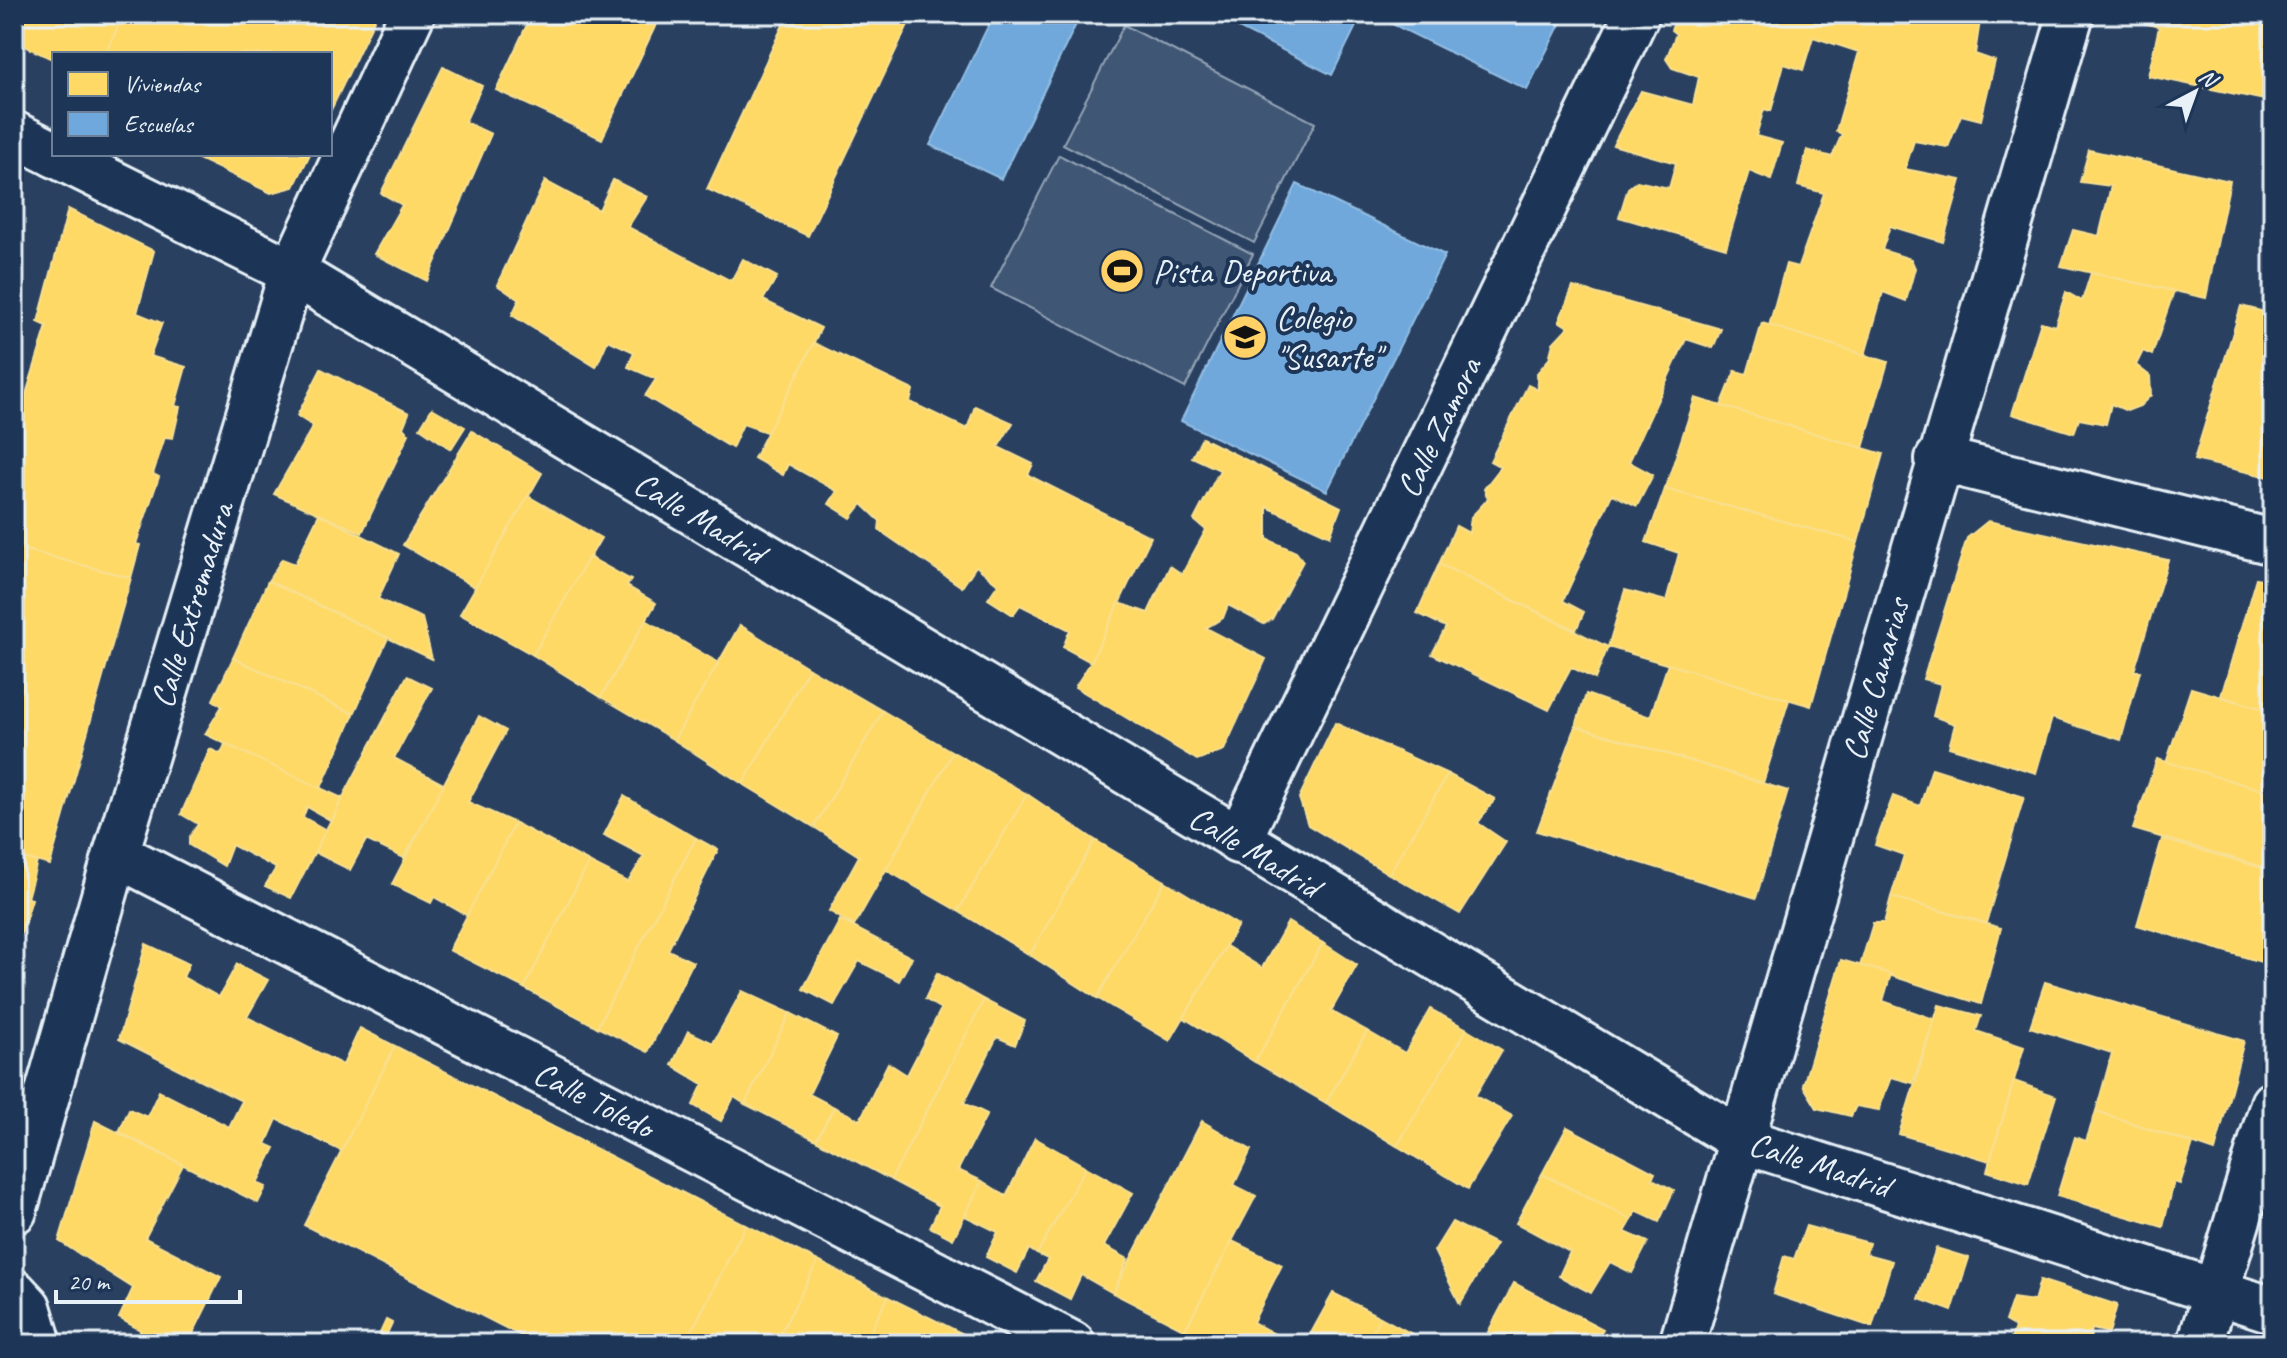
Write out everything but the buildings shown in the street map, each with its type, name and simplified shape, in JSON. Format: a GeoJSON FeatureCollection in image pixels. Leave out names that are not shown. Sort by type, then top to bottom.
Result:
{"type":"FeatureCollection","features":[{"type":"Feature","properties":{"kind":"street","name":"Calle Extremadura"},"geometry":{"type":"LineString","coordinates":[[14,1211],[116,854],[292,272],[412,14]]}},
{"type":"Feature","properties":{"kind":"street","name":"Calle Zamora"},"geometry":{"type":"LineString","coordinates":[[1238,841],[1637,14]]}},
{"type":"Feature","properties":{"kind":"street","name":"Calle Canarias"},"geometry":{"type":"LineString","coordinates":[[1682,1344],[1938,459],[2071,14]]}},
{"type":"Feature","properties":{"kind":"street","name":"Calle Madrid"},"geometry":{"type":"LineString","coordinates":[[14,134],[52,153]]}},
{"type":"Feature","properties":{"kind":"street","name":"Calle Madrid"},"geometry":{"type":"LineString","coordinates":[[58,156],[292,272],[1741,1140],[2273,1310]]}},
{"type":"Feature","properties":{"kind":"street"},"geometry":{"type":"LineString","coordinates":[[1938,459],[2273,542]]}},
{"type":"Feature","properties":{"kind":"street","name":"Calle Toledo"},"geometry":{"type":"LineString","coordinates":[[116,854],[1072,1344]]}},
{"type":"Feature","properties":{"kind":"street"},"geometry":{"type":"LineString","coordinates":[[2200,1344],[2273,1104]]}},
{"type":"Feature","properties":{"kind":"street"},"geometry":{"type":"LineString","coordinates":[[14,1292],[28,1307],[39,1344]]}},
{"type":"Feature","properties":{"kind":"shaded area","name":"Pista Deportiva"},"geometry":{"type":"Polygon","coordinates":[[[1124,25],[1315,123],[1254,243],[1063,144],[1124,25]]]}},
{"type":"Feature","properties":{"kind":"shaded area","name":"Pista Deportiva"},"geometry":{"type":"Polygon","coordinates":[[[1059,155],[1253,254],[1185,388],[991,288],[1059,155]]]}},
{"type":"Feature","properties":{"kind":"place","name":"Pista Deportiva"},"geometry":{"type":"Point","coordinates":[1122,271]}},
{"type":"Feature","properties":{"kind":"place","name":"Colegio \"Susarte\""},"geometry":{"type":"Point","coordinates":[1245,337]}}]}
